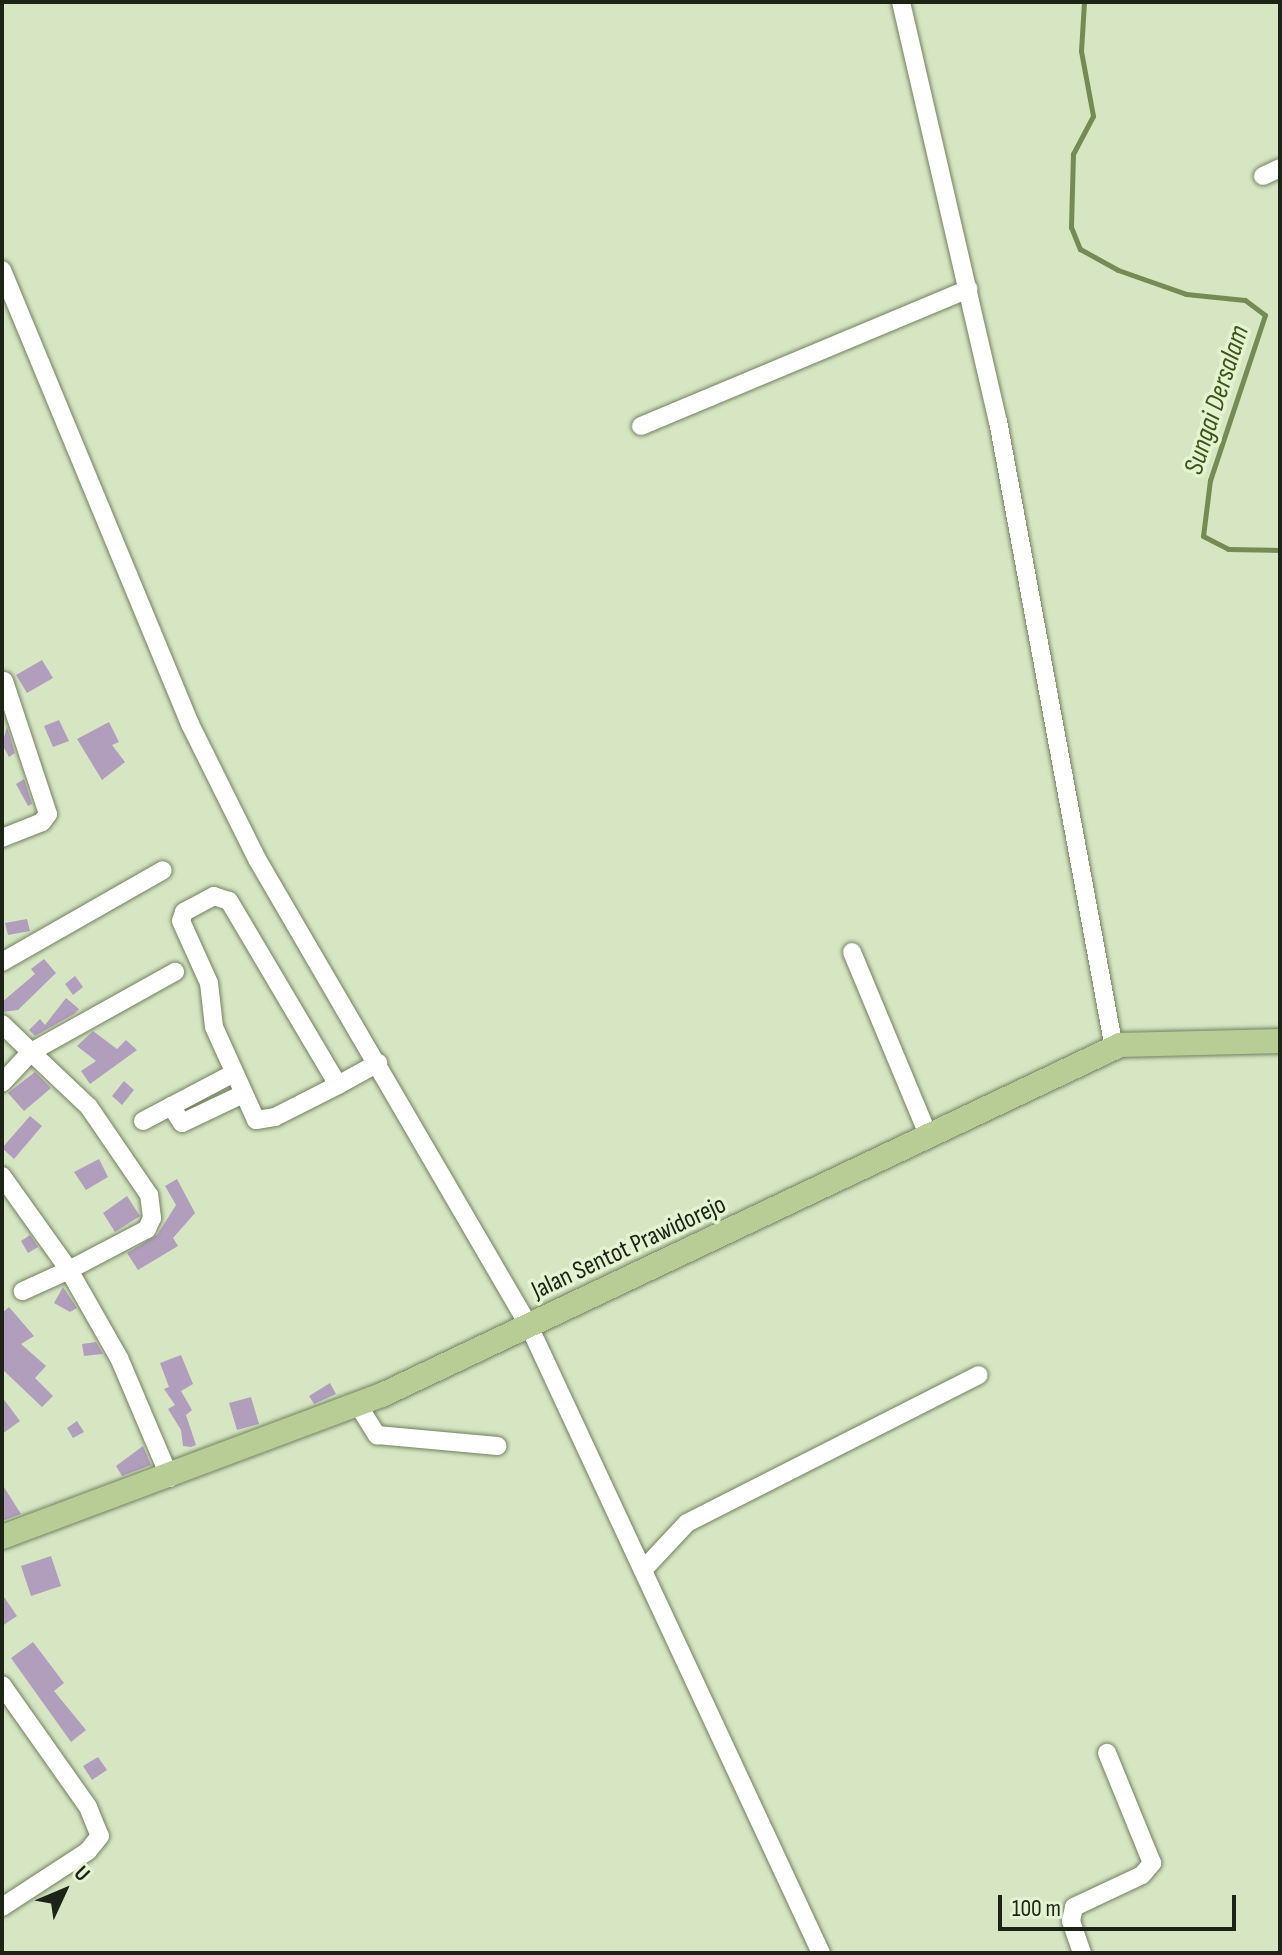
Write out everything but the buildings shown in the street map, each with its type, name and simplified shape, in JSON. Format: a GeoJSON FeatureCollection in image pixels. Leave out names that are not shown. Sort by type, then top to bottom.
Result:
{"type":"FeatureCollection","features":[{"type":"Feature","properties":{"kind":"main road","name":"Jalan Sentot Prawidorejo"},"geometry":{"type":"LineString","coordinates":[[2,1537],[170,1478],[358,1405],[1114,1048],[1186,1039],[1280,1041]]}},
{"type":"Feature","properties":{"kind":"street"},"geometry":{"type":"LineString","coordinates":[[901,2],[969,289],[1114,1048]]}},
{"type":"Feature","properties":{"kind":"street"},"geometry":{"type":"LineString","coordinates":[[1263,176],[1280,168]]}},
{"type":"Feature","properties":{"kind":"street"},"geometry":{"type":"LineString","coordinates":[[2,270],[190,724],[257,859],[529,1326],[821,1953]]}},
{"type":"Feature","properties":{"kind":"street"},"geometry":{"type":"LineString","coordinates":[[641,426],[969,289]]}},
{"type":"Feature","properties":{"kind":"street"},"geometry":{"type":"LineString","coordinates":[[2,838],[42,822],[48,814],[4,681]]}},
{"type":"Feature","properties":{"kind":"street"},"geometry":{"type":"LineString","coordinates":[[2,962],[163,870]]}},
{"type":"Feature","properties":{"kind":"street"},"geometry":{"type":"LineString","coordinates":[[338,1085],[229,901],[219,895],[184,912],[181,921],[198,951],[214,1027],[241,1095],[261,1122],[338,1085],[378,1063]]}},
{"type":"Feature","properties":{"kind":"street"},"geometry":{"type":"LineString","coordinates":[[852,952],[928,1135]]}},
{"type":"Feature","properties":{"kind":"street"},"geometry":{"type":"LineString","coordinates":[[2,1083],[31,1052],[175,972]]}},
{"type":"Feature","properties":{"kind":"street"},"geometry":{"type":"LineString","coordinates":[[2,1024],[89,1107],[149,1195],[152,1218],[147,1229],[23,1291]]}},
{"type":"Feature","properties":{"kind":"street"},"geometry":{"type":"LineString","coordinates":[[143,1121],[232,1074]]}},
{"type":"Feature","properties":{"kind":"street"},"geometry":{"type":"LineString","coordinates":[[171,1106],[182,1123],[241,1095]]}},
{"type":"Feature","properties":{"kind":"street"},"geometry":{"type":"LineString","coordinates":[[2,1176],[69,1270],[119,1358],[170,1478]]}},
{"type":"Feature","properties":{"kind":"street"},"geometry":{"type":"LineString","coordinates":[[643,1570],[687,1523],[979,1375]]}},
{"type":"Feature","properties":{"kind":"street"},"geometry":{"type":"LineString","coordinates":[[358,1405],[377,1435],[498,1446]]}},
{"type":"Feature","properties":{"kind":"street"},"geometry":{"type":"LineString","coordinates":[[2,1685],[88,1807],[100,1836],[88,1851],[2,1907]]}},
{"type":"Feature","properties":{"kind":"street"},"geometry":{"type":"LineString","coordinates":[[1082,1953],[1071,1921],[1074,1907],[1142,1875],[1152,1863],[1107,1753]]}},
{"type":"Feature","properties":{"kind":"waterway","name":"Sungai Dersalam"},"geometry":{"type":"LineString","coordinates":[[1084,2],[1081,51],[1093,116],[1073,154],[1071,227],[1080,249],[1118,270],[1186,294],[1245,300],[1265,315],[1210,480],[1203,536],[1228,549],[1280,550]]}}]}
